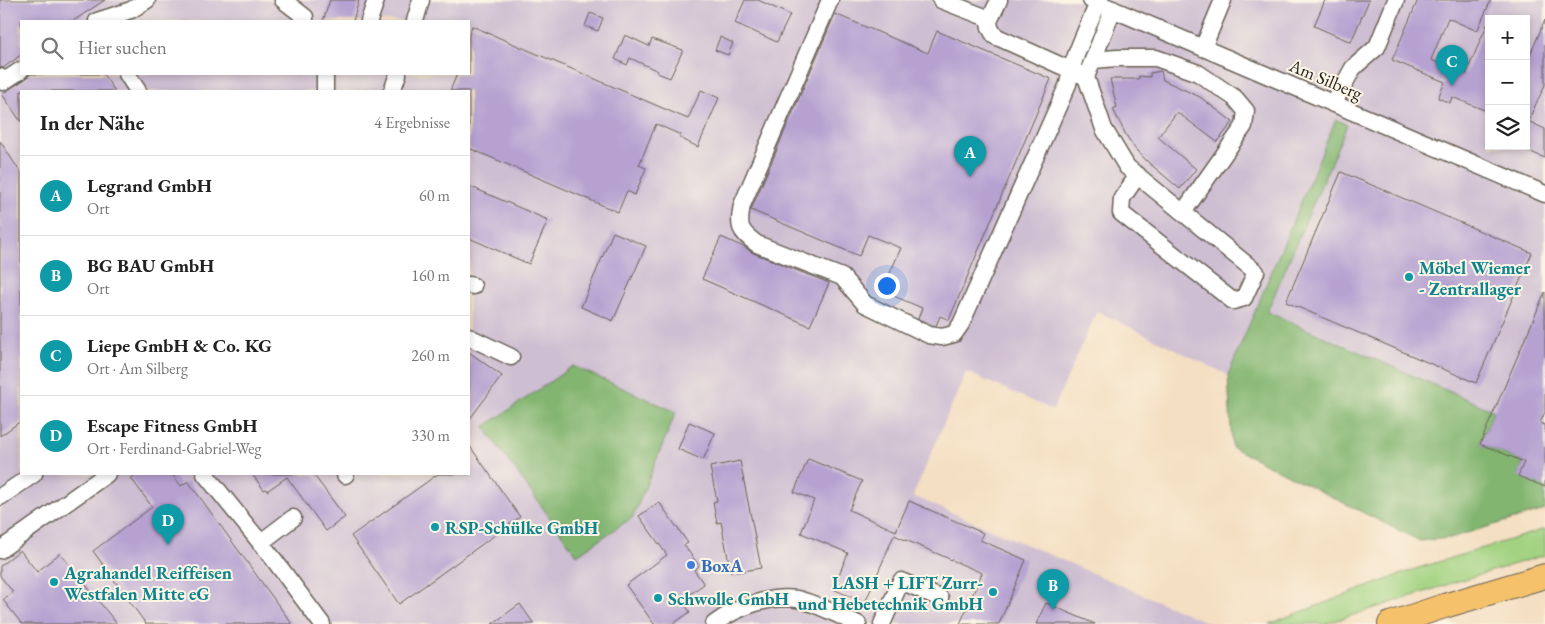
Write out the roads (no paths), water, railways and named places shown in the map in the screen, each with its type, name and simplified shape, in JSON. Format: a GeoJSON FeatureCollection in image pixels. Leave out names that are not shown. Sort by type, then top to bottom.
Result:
{"type":"FeatureCollection","features":[{"type":"Feature","properties":{"kind":"highway"},"geometry":{"type":"LineString","coordinates":[[1390,624],[1545,576]]}},
{"type":"Feature","properties":{"kind":"street"},"geometry":{"type":"LineString","coordinates":[[99,20],[128,5],[147,0]]}},
{"type":"Feature","properties":{"kind":"street"},"geometry":{"type":"LineString","coordinates":[[283,0],[305,17],[305,20]]}},
{"type":"Feature","properties":{"kind":"street"},"geometry":{"type":"LineString","coordinates":[[369,20],[376,0]]}},
{"type":"Feature","properties":{"kind":"street"},"geometry":{"type":"LineString","coordinates":[[415,20],[422,0]]}},
{"type":"Feature","properties":{"kind":"street"},"geometry":{"type":"LineString","coordinates":[[830,0],[742,205],[739,222],[745,236],[757,244],[842,277],[865,304],[929,336],[942,337],[954,334],[961,324],[1068,84],[1070,70],[1095,1]]}},
{"type":"Feature","properties":{"kind":"street"},"geometry":{"type":"LineString","coordinates":[[940,0],[990,19]]}},
{"type":"Feature","properties":{"kind":"street"},"geometry":{"type":"LineString","coordinates":[[998,0],[989,23],[990,30],[995,36],[1086,77]]}},
{"type":"Feature","properties":{"kind":"street"},"geometry":{"type":"LineString","coordinates":[[1203,48],[1223,0]]}},
{"type":"Feature","properties":{"kind":"street"},"geometry":{"type":"LineString","coordinates":[[1333,104],[1353,68],[1377,47],[1396,0]]}},
{"type":"Feature","properties":{"kind":"street","name":"Am Silberg"},"geometry":{"type":"LineString","coordinates":[[1095,1],[1545,194]]}},
{"type":"Feature","properties":{"kind":"street"},"geometry":{"type":"LineString","coordinates":[[1113,9],[1086,77],[1104,128],[1127,167],[1138,175],[1184,212],[1256,272],[1244,298],[1232,301],[1121,213],[1122,198],[1138,175]]}},
{"type":"Feature","properties":{"kind":"street"},"geometry":{"type":"LineString","coordinates":[[1093,60],[1156,58],[1198,73],[1235,98],[1246,111],[1244,126],[1184,212]]}},
{"type":"Feature","properties":{"kind":"street"},"geometry":{"type":"LineString","coordinates":[[0,77],[3,82],[20,71]]}},
{"type":"Feature","properties":{"kind":"street"},"geometry":{"type":"LineString","coordinates":[[128,75],[137,90]]}},
{"type":"Feature","properties":{"kind":"street"},"geometry":{"type":"LineString","coordinates":[[324,90],[325,75]]}},
{"type":"Feature","properties":{"kind":"street"},"geometry":{"type":"LineString","coordinates":[[392,90],[398,75]]}},
{"type":"Feature","properties":{"kind":"street"},"geometry":{"type":"LineString","coordinates":[[470,337],[511,356]]}},
{"type":"Feature","properties":{"kind":"street"},"geometry":{"type":"LineString","coordinates":[[0,497],[33,475]]}},
{"type":"Feature","properties":{"kind":"street"},"geometry":{"type":"LineString","coordinates":[[2,543],[105,475]]}},
{"type":"Feature","properties":{"kind":"street"},"geometry":{"type":"LineString","coordinates":[[206,475],[322,624]]}},
{"type":"Feature","properties":{"kind":"street"},"geometry":{"type":"LineString","coordinates":[[260,543],[293,518]]}},
{"type":"Feature","properties":{"kind":"street"},"geometry":{"type":"LineString","coordinates":[[882,624],[901,581],[940,598]]}},
{"type":"Feature","properties":{"kind":"street"},"geometry":{"type":"LineString","coordinates":[[714,624],[728,614],[765,600],[797,599],[858,624]]}},
{"type":"Feature","properties":{"kind":"place","name":"Liepe GmbH & Co. KG"},"geometry":{"type":"Point","coordinates":[1452,86]}},
{"type":"Feature","properties":{"kind":"place","name":"Legrand GmbH"},"geometry":{"type":"Point","coordinates":[970,177]}},
{"type":"Feature","properties":{"kind":"place","name":"Möbel Wiemer - Zentrallager"},"geometry":{"type":"Point","coordinates":[1409,277]}},
{"type":"Feature","properties":{"kind":"place","name":"RSP-Schülke GmbH"},"geometry":{"type":"Point","coordinates":[435,527]}},
{"type":"Feature","properties":{"kind":"place","name":"Escape Fitness GmbH"},"geometry":{"type":"Point","coordinates":[168,545]}},
{"type":"Feature","properties":{"kind":"place","name":"BoxA"},"geometry":{"type":"Point","coordinates":[691,565]}},
{"type":"Feature","properties":{"kind":"place","name":"Agrahandel Reiffeisen Westfalen Mitte eG"},"geometry":{"type":"Point","coordinates":[54,582]}},
{"type":"Feature","properties":{"kind":"place","name":"LASH + LIFT Zurr- und Hebetechnik GmbH"},"geometry":{"type":"Point","coordinates":[993,592]}},
{"type":"Feature","properties":{"kind":"place","name":"Schwolle GmbH"},"geometry":{"type":"Point","coordinates":[658,598]}},
{"type":"Feature","properties":{"kind":"place","name":"BG BAU GmbH"},"geometry":{"type":"Point","coordinates":[1053,610]}}]}
